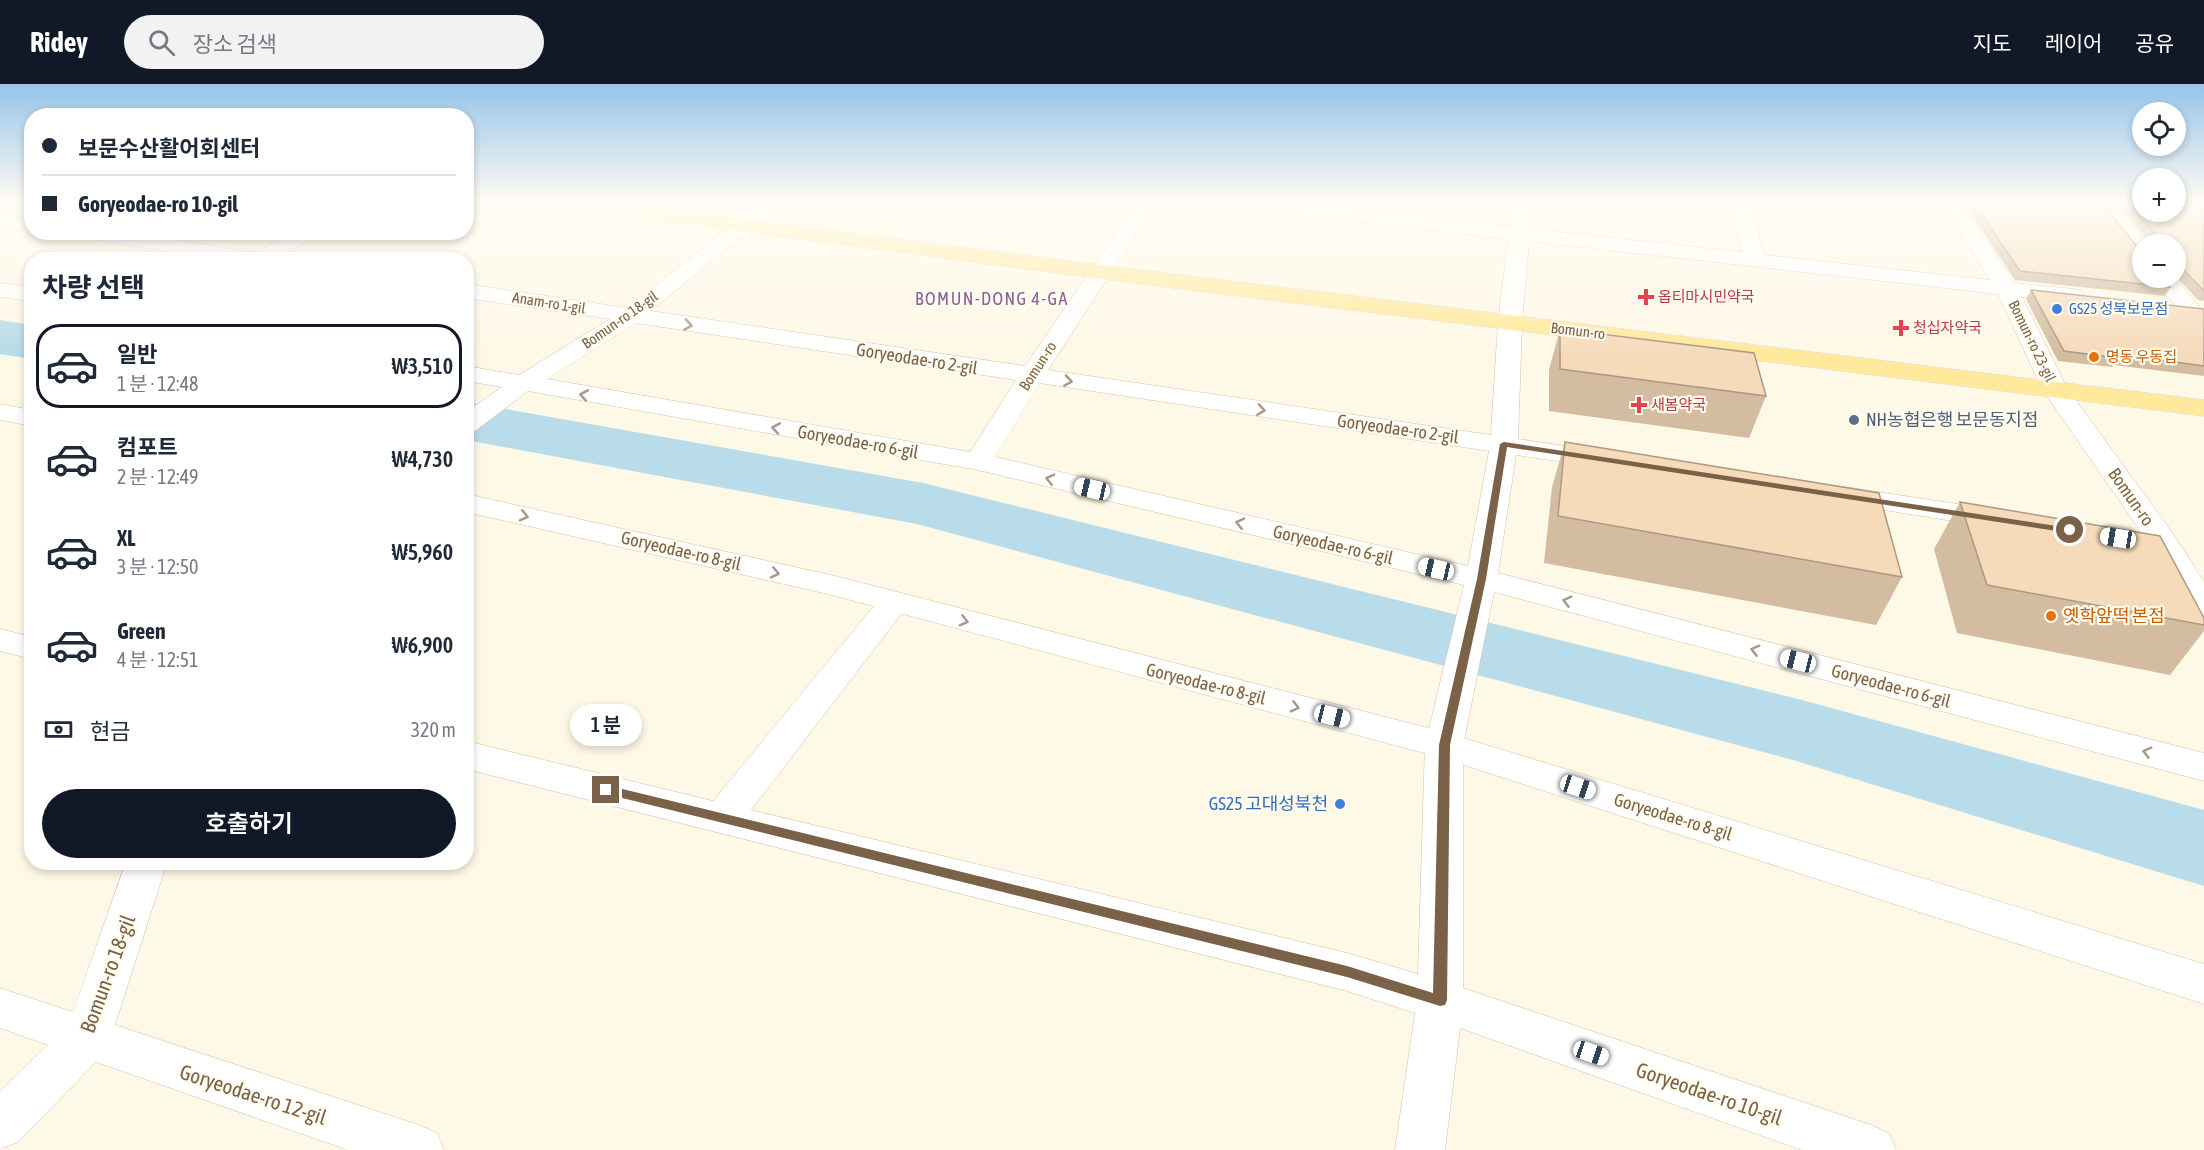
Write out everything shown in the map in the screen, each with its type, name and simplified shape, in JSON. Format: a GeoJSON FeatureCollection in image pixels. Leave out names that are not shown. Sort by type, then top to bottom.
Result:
{"type":"FeatureCollection","features":[{"type":"Feature","properties":{"kind":"main road","name":"Bomun-ro"},"geometry":{"type":"LineString","coordinates":[[950,253],[2204,408]]}},
{"type":"Feature","properties":{"kind":"street","name":"Bomun-ro 18-gil"},"geometry":{"type":"LineString","coordinates":[[474,419],[522,384],[630,316],[708,253]]}},
{"type":"Feature","properties":{"kind":"street"},"geometry":{"type":"LineString","coordinates":[[1101,272],[1114,253]]}},
{"type":"Feature","properties":{"kind":"street"},"geometry":{"type":"LineString","coordinates":[[1420,1150],[1440,1000],[1444,745],[1481,579],[1504,444],[1510,323],[1517,253]]}},
{"type":"Feature","properties":{"kind":"street"},"geometry":{"type":"LineString","coordinates":[[1683,253],[2099,299]]}},
{"type":"Feature","properties":{"kind":"street"},"geometry":{"type":"LineString","coordinates":[[1753,253],[1755,261]]}},
{"type":"Feature","properties":{"kind":"street","name":"Bomun-ro 23-gil"},"geometry":{"type":"LineString","coordinates":[[1983,253],[2007,289],[2055,388]]}},
{"type":"Feature","properties":{"kind":"street","name":"Bomun-ro"},"geometry":{"type":"LineString","coordinates":[[978,462],[1030,376],[1101,272]]}},
{"type":"Feature","properties":{"kind":"street"},"geometry":{"type":"LineString","coordinates":[[2175,288],[2197,309]]}},
{"type":"Feature","properties":{"kind":"street"},"geometry":{"type":"LineString","coordinates":[[0,290],[24,293]]}},
{"type":"Feature","properties":{"kind":"street","name":"Anam-ro 1-gil"},"geometry":{"type":"LineString","coordinates":[[474,292],[630,316]]}},
{"type":"Feature","properties":{"kind":"street"},"geometry":{"type":"LineString","coordinates":[[2156,305],[2197,309]]}},
{"type":"Feature","properties":{"kind":"street","name":"Goryeodae-ro 2-gil"},"geometry":{"type":"LineString","coordinates":[[630,316],[1634,464]]}},
{"type":"Feature","properties":{"kind":"street","name":"Goryeodae-ro 6-gil"},"geometry":{"type":"LineString","coordinates":[[474,375],[978,462],[1481,579],[2204,767]]}},
{"type":"Feature","properties":{"kind":"street","name":"Bomun-ro"},"geometry":{"type":"LineString","coordinates":[[2055,388],[2165,545],[2204,608]]}},
{"type":"Feature","properties":{"kind":"street"},"geometry":{"type":"LineString","coordinates":[[0,412],[24,416]]}},
{"type":"Feature","properties":{"kind":"street"},"geometry":{"type":"LineString","coordinates":[[1811,491],[2023,523]]}},
{"type":"Feature","properties":{"kind":"street","name":"Goryeodae-ro 8-gil"},"geometry":{"type":"LineString","coordinates":[[474,505],[831,585],[1444,745],[2204,984]]}},
{"type":"Feature","properties":{"kind":"street"},"geometry":{"type":"LineString","coordinates":[[2130,539],[2165,545]]}},
{"type":"Feature","properties":{"kind":"street"},"geometry":{"type":"LineString","coordinates":[[722,818],[894,602]]}},
{"type":"Feature","properties":{"kind":"street"},"geometry":{"type":"LineString","coordinates":[[0,640],[24,646]]}},
{"type":"Feature","properties":{"kind":"street","name":"Goryeodae-ro 10-gil"},"geometry":{"type":"LineString","coordinates":[[474,757],[1347,972],[1440,1000],[1871,1150]]}},
{"type":"Feature","properties":{"kind":"street","name":"Bomun-ro 18-gil"},"geometry":{"type":"LineString","coordinates":[[0,1125],[87,1039],[144,870]]}},
{"type":"Feature","properties":{"kind":"street","name":"Goryeodae-ro 12-gil"},"geometry":{"type":"LineString","coordinates":[[0,1008],[419,1150]]}},
{"type":"Feature","properties":{"kind":"building"},"geometry":{"type":"Polygon","coordinates":[[[2008,253],[2132,253],[2132,283],[2020,271],[2008,253]]]}},
{"type":"Feature","properties":{"kind":"building"},"geometry":{"type":"Polygon","coordinates":[[[2186,253],[2204,253],[2204,291],[2186,272],[2186,253]]]}},
{"type":"Feature","properties":{"kind":"building"},"geometry":{"type":"Polygon","coordinates":[[[2031,290],[2204,309],[2204,366],[2115,354],[2118,358],[2064,351],[2031,290]]]}},
{"type":"Feature","properties":{"kind":"building"},"geometry":{"type":"Polygon","coordinates":[[[1560,329],[1754,353],[1766,396],[1560,369],[1560,329]]]}},
{"type":"Feature","properties":{"kind":"building"},"geometry":{"type":"Polygon","coordinates":[[[1565,442],[1879,493],[1902,577],[1558,516],[1565,442]]]}},
{"type":"Feature","properties":{"kind":"building"},"geometry":{"type":"Polygon","coordinates":[[[1960,502],[2160,536],[2204,618],[2204,625],[1987,585],[1960,502]]]}},
{"type":"Feature","properties":{"kind":"waterway"},"geometry":{"type":"LineString","coordinates":[[0,337],[24,341]]}},
{"type":"Feature","properties":{"kind":"waterway"},"geometry":{"type":"LineString","coordinates":[[474,422],[923,504],[1802,731],[2204,848]]}},
{"type":"Feature","properties":{"kind":"place","name":"옵티마시민약국"},"geometry":{"type":"Point","coordinates":[1646,297]}},
{"type":"Feature","properties":{"kind":"place","name":"GS25 성북보문점"},"geometry":{"type":"Point","coordinates":[2057,309]}},
{"type":"Feature","properties":{"kind":"place","name":"청십자약국"},"geometry":{"type":"Point","coordinates":[1901,328]}},
{"type":"Feature","properties":{"kind":"place","name":"명동 우동집"},"geometry":{"type":"Point","coordinates":[2094,357]}},
{"type":"Feature","properties":{"kind":"place","name":"새봄약국"},"geometry":{"type":"Point","coordinates":[1639,405]}},
{"type":"Feature","properties":{"kind":"place","name":"NH농협은행 보문동지점"},"geometry":{"type":"Point","coordinates":[1854,420]}},
{"type":"Feature","properties":{"kind":"place","name":"옛학앞떡 본점"},"geometry":{"type":"Point","coordinates":[2051,616]}},
{"type":"Feature","properties":{"kind":"place","name":"GS25 고대성북천"},"geometry":{"type":"Point","coordinates":[1340,804]}},
{"type":"Feature","properties":{"kind":"district","name":"BOMUN-DONG 4-GA"},"geometry":{"type":"Point","coordinates":[992,299]}},
{"type":"Feature","properties":{"kind":"route"},"geometry":{"type":"LineString","coordinates":[[606,790],[1347,972],[1440,1000],[1444,745],[1481,579],[1504,444],[2070,530]]}}]}
